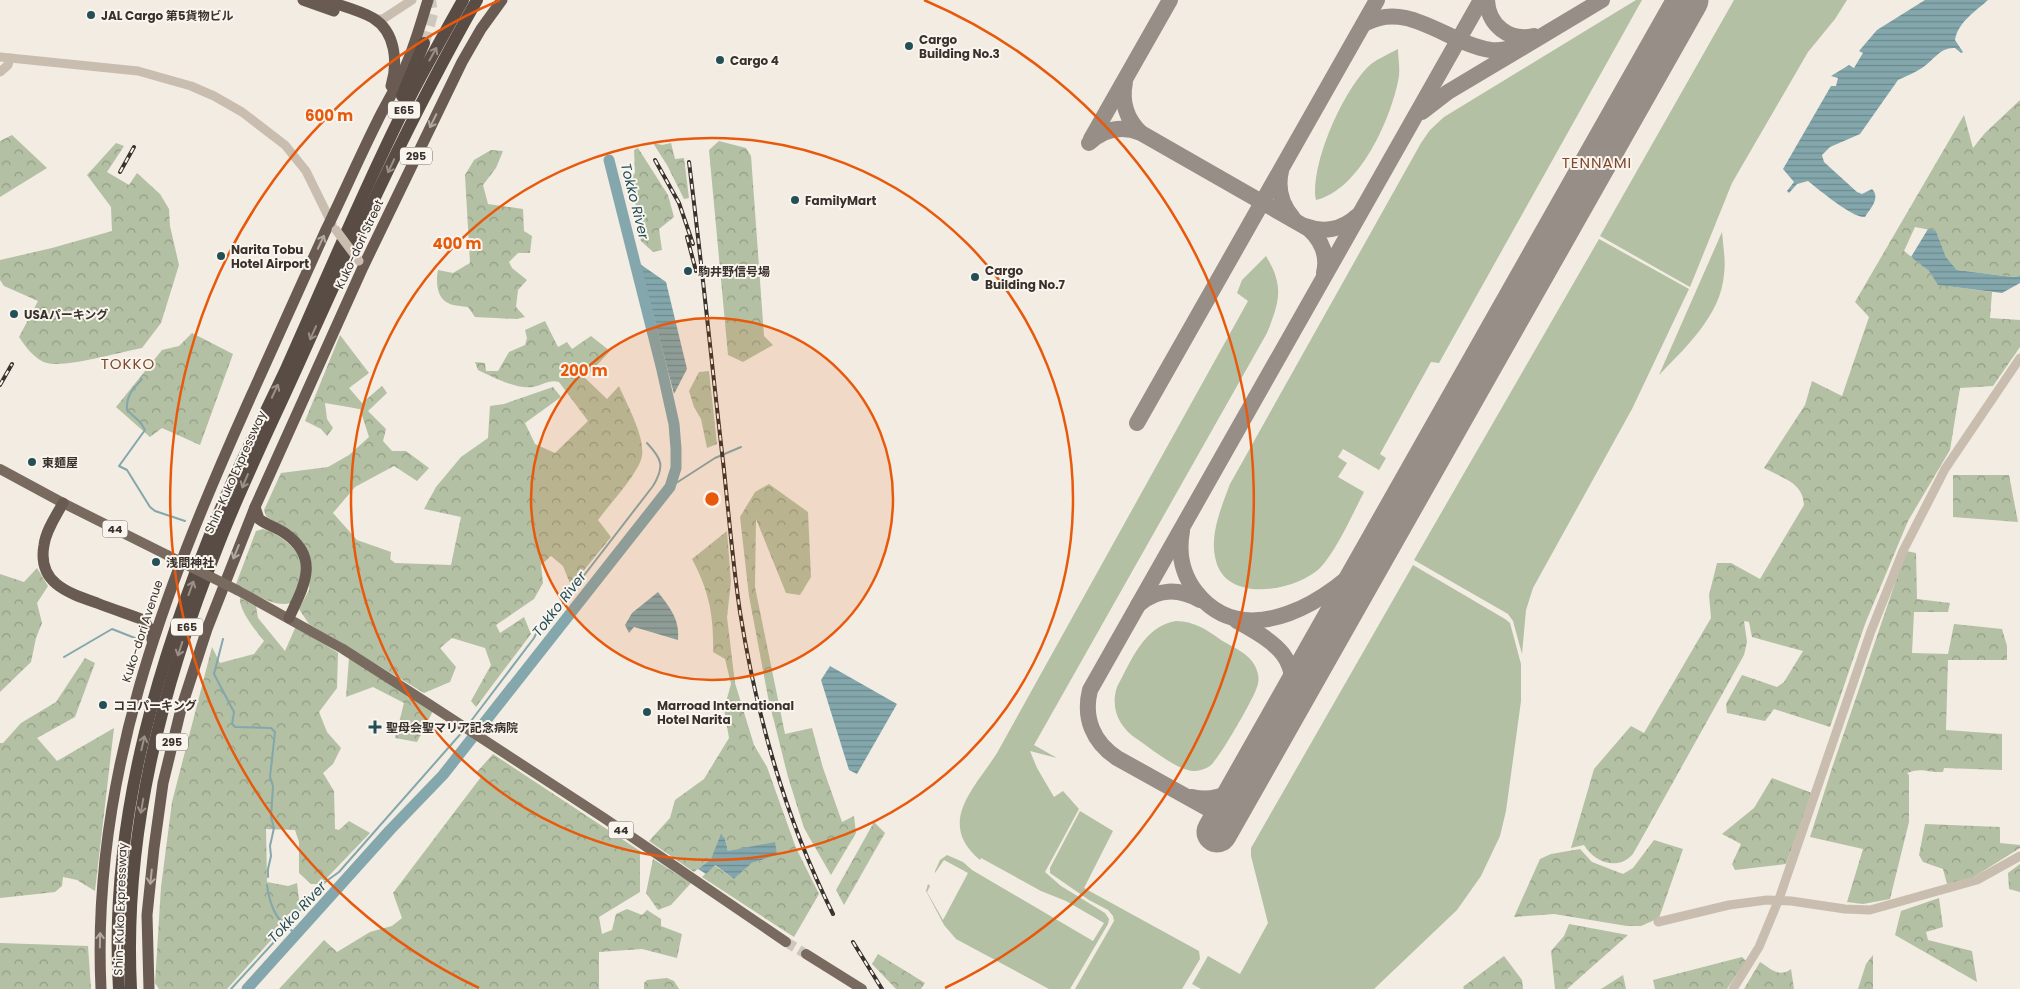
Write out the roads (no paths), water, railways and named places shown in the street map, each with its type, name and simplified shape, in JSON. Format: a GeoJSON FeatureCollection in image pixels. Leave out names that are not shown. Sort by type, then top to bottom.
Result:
{"type":"FeatureCollection","features":[{"type":"Feature","properties":{"kind":"highway"},"geometry":{"type":"LineString","coordinates":[[303,0],[362,21],[376,28],[386,40],[395,61]]}},
{"type":"Feature","properties":{"kind":"highway"},"geometry":{"type":"LineString","coordinates":[[325,0],[374,19],[380,24],[388,35],[394,50],[395,61],[394,78],[333,226]]}},
{"type":"Feature","properties":{"kind":"highway"},"geometry":{"type":"LineString","coordinates":[[378,120],[408,63],[428,0]]}},
{"type":"Feature","properties":{"kind":"highway","name":"E65"},"geometry":{"type":"LineString","coordinates":[[352,224],[404,108],[463,0]]}},
{"type":"Feature","properties":{"kind":"highway","name":"Shin-Kuko Expressway"},"geometry":{"type":"LineString","coordinates":[[131,989],[130,924],[137,834],[155,741],[173,670],[190,619],[219,542],[333,288],[435,75],[477,0]]}},
{"type":"Feature","properties":{"kind":"highway","name":"Kuko-dori Street"},"geometry":{"type":"LineString","coordinates":[[255,507],[361,264],[471,46],[502,0]]}},
{"type":"Feature","properties":{"kind":"highway","name":"295"},"geometry":{"type":"LineString","coordinates":[[471,46],[511,0]]}},
{"type":"Feature","properties":{"kind":"highway"},"geometry":{"type":"LineString","coordinates":[[352,224],[424,42]]}},
{"type":"Feature","properties":{"kind":"highway","name":"Shin-Kuko Expressway"},"geometry":{"type":"LineString","coordinates":[[119,989],[118,933],[126,832],[136,773],[157,686],[176,628],[229,488],[352,224]]}},
{"type":"Feature","properties":{"kind":"highway","name":"Kuko-dori Avenue"},"geometry":{"type":"LineString","coordinates":[[101,989],[101,915],[107,841],[124,742],[152,640],[209,491],[333,226]]}},
{"type":"Feature","properties":{"kind":"highway"},"geometry":{"type":"LineString","coordinates":[[64,504],[49,531],[44,545],[44,564],[52,580],[66,592],[144,620],[150,630],[152,640]]}},
{"type":"Feature","properties":{"kind":"highway"},"geometry":{"type":"LineString","coordinates":[[255,507],[257,515],[262,521],[292,538],[306,561],[306,578],[289,618]]}},
{"type":"Feature","properties":{"kind":"highway","name":"295"},"geometry":{"type":"LineString","coordinates":[[149,989],[147,915],[163,783],[181,709],[198,655],[255,507]]}},
{"type":"Feature","properties":{"kind":"highway"},"geometry":{"type":"LineString","coordinates":[[246,528],[253,523],[262,521]]}},
{"type":"Feature","properties":{"kind":"highway"},"geometry":{"type":"LineString","coordinates":[[144,620],[164,609]]}},
{"type":"Feature","properties":{"kind":"main road","name":"44"},"geometry":{"type":"LineString","coordinates":[[0,469],[64,504],[237,590],[356,657],[612,824],[786,942]]}},
{"type":"Feature","properties":{"kind":"main road"},"geometry":{"type":"LineString","coordinates":[[806,954],[862,989]]}},
{"type":"Feature","properties":{"kind":"street"},"geometry":{"type":"LineString","coordinates":[[374,19],[383,19],[412,0]]}},
{"type":"Feature","properties":{"kind":"street"},"geometry":{"type":"LineString","coordinates":[[0,57],[138,70],[191,86],[214,96],[242,112],[288,148],[306,171],[333,226],[361,264]]}},
{"type":"Feature","properties":{"kind":"street"},"geometry":{"type":"LineString","coordinates":[[0,72],[8,65],[10,58]]}},
{"type":"Feature","properties":{"kind":"street"},"geometry":{"type":"LineString","coordinates":[[1734,989],[1759,947],[1779,900],[1874,624],[1903,551],[1944,469],[2020,358]]}},
{"type":"Feature","properties":{"kind":"street"},"geometry":{"type":"LineString","coordinates":[[1658,922],[1729,905],[1779,900],[1845,909],[1870,910],[1978,880],[2020,856]]}},
{"type":"Feature","properties":{"kind":"water"},"geometry":{"type":"Polygon","coordinates":[[[1925,0],[1988,0],[1968,17],[1957,34],[1955,40],[1963,52],[1961,53],[1955,48],[1945,50],[1922,68],[1898,80],[1860,134],[1830,147],[1822,155],[1824,162],[1857,192],[1862,194],[1872,189],[1875,200],[1865,217],[1845,209],[1808,181],[1797,184],[1789,193],[1787,191],[1794,182],[1783,169],[1831,86],[1836,86],[1838,78],[1831,76],[1849,65],[1854,68],[1863,53],[1859,51],[1877,30],[1925,0]]]}},
{"type":"Feature","properties":{"kind":"water"},"geometry":{"type":"Polygon","coordinates":[[[1928,229],[1936,231],[1946,257],[1957,270],[2013,277],[2020,276],[2020,283],[2002,293],[1938,285],[1929,271],[1911,257],[1928,229]]]}},
{"type":"Feature","properties":{"kind":"water"},"geometry":{"type":"Polygon","coordinates":[[[640,264],[666,282],[687,369],[674,394],[640,264]]]}},
{"type":"Feature","properties":{"kind":"water"},"geometry":{"type":"Polygon","coordinates":[[[658,592],[676,620],[678,640],[634,627],[629,633],[625,625],[632,613],[658,592]]]}},
{"type":"Feature","properties":{"kind":"water"},"geometry":{"type":"Polygon","coordinates":[[[830,666],[897,704],[857,774],[849,770],[821,680],[830,666]]]}},
{"type":"Feature","properties":{"kind":"water"},"geometry":{"type":"Polygon","coordinates":[[[721,834],[725,839],[728,851],[775,842],[777,855],[752,863],[734,879],[715,865],[706,874],[698,869],[711,859],[721,834]]]}},
{"type":"Feature","properties":{"kind":"waterway","name":"Tokko River"},"geometry":{"type":"LineString","coordinates":[[247,989],[390,830],[443,775],[670,487],[676,468],[674,424],[609,160]]}},
{"type":"Feature","properties":{"kind":"waterway"},"geometry":{"type":"LineString","coordinates":[[142,379],[129,396],[127,410],[141,423],[145,430],[119,466],[127,470],[150,507],[155,511],[185,521]]}},
{"type":"Feature","properties":{"kind":"waterway"},"geometry":{"type":"LineString","coordinates":[[468,725],[534,638],[540,625],[555,613],[653,486],[659,473],[660,463],[659,458],[647,443]]}},
{"type":"Feature","properties":{"kind":"waterway"},"geometry":{"type":"LineString","coordinates":[[670,487],[715,458],[741,447]]}},
{"type":"Feature","properties":{"kind":"waterway"},"geometry":{"type":"LineString","coordinates":[[64,657],[112,629],[135,638]]}},
{"type":"Feature","properties":{"kind":"waterway"},"geometry":{"type":"LineString","coordinates":[[223,639],[214,674],[234,712],[232,724],[235,727],[271,728],[275,732],[270,777],[273,786],[271,817],[274,828],[270,846],[271,856],[268,877]]}},
{"type":"Feature","properties":{"kind":"waterway"},"geometry":{"type":"LineString","coordinates":[[231,989],[285,930],[286,926],[314,890],[339,872],[464,730]]}},
{"type":"Feature","properties":{"kind":"waterway"},"geometry":{"type":"LineString","coordinates":[[267,885],[272,907],[286,926]]}},
{"type":"Feature","properties":{"kind":"waterway","name":"Tokko River"},"geometry":{"type":"LineString","coordinates":[[291,930],[296,934]]}},
{"type":"Feature","properties":{"kind":"tunnel"},"geometry":{"type":"LineString","coordinates":[[424,43],[432,14],[430,0]]}},
{"type":"Feature","properties":{"kind":"tunnel"},"geometry":{"type":"LineString","coordinates":[[786,942],[806,954]]}},
{"type":"Feature","properties":{"kind":"railway"},"geometry":{"type":"LineString","coordinates":[[120,172],[134,147]]}},
{"type":"Feature","properties":{"kind":"railway"},"geometry":{"type":"LineString","coordinates":[[655,160],[679,203],[693,244]]}},
{"type":"Feature","properties":{"kind":"railway"},"geometry":{"type":"LineString","coordinates":[[689,162],[735,577],[747,651],[764,729],[787,804],[816,878],[833,914]]}},
{"type":"Feature","properties":{"kind":"railway"},"geometry":{"type":"LineString","coordinates":[[687,237],[696,271]]}},
{"type":"Feature","properties":{"kind":"railway"},"geometry":{"type":"LineString","coordinates":[[0,385],[12,364]]}},
{"type":"Feature","properties":{"kind":"railway"},"geometry":{"type":"LineString","coordinates":[[853,942],[882,989]]}},
{"type":"Feature","properties":{"kind":"place","name":"JAL Cargo 第5貨物ビル"},"geometry":{"type":"Point","coordinates":[91,15]}},
{"type":"Feature","properties":{"kind":"place","name":"Cargo Building No.3"},"geometry":{"type":"Point","coordinates":[909,46]}},
{"type":"Feature","properties":{"kind":"place","name":"Cargo 4"},"geometry":{"type":"Point","coordinates":[720,60]}},
{"type":"Feature","properties":{"kind":"place","name":"FamilyMart"},"geometry":{"type":"Point","coordinates":[795,200]}},
{"type":"Feature","properties":{"kind":"place","name":"Narita Tobu Hotel Airport"},"geometry":{"type":"Point","coordinates":[221,256]}},
{"type":"Feature","properties":{"kind":"place","name":"駒井野信号場"},"geometry":{"type":"Point","coordinates":[688,271]}},
{"type":"Feature","properties":{"kind":"place","name":"Cargo Building No.7"},"geometry":{"type":"Point","coordinates":[975,277]}},
{"type":"Feature","properties":{"kind":"place","name":"USAパーキング"},"geometry":{"type":"Point","coordinates":[14,314]}},
{"type":"Feature","properties":{"kind":"place","name":"東麺屋"},"geometry":{"type":"Point","coordinates":[32,462]}},
{"type":"Feature","properties":{"kind":"place","name":"浅間神社"},"geometry":{"type":"Point","coordinates":[156,562]}},
{"type":"Feature","properties":{"kind":"place","name":"ココパーキング"},"geometry":{"type":"Point","coordinates":[103,705]}},
{"type":"Feature","properties":{"kind":"place","name":"Marroad International Hotel Narita"},"geometry":{"type":"Point","coordinates":[647,712]}},
{"type":"Feature","properties":{"kind":"place","name":"聖母会聖マリア記念病院"},"geometry":{"type":"Point","coordinates":[375,727]}},
{"type":"Feature","properties":{"kind":"district","name":"TENNAMI"},"geometry":{"type":"Point","coordinates":[1597,162]}},
{"type":"Feature","properties":{"kind":"district","name":"TOKKO"},"geometry":{"type":"Point","coordinates":[128,363]}}]}
